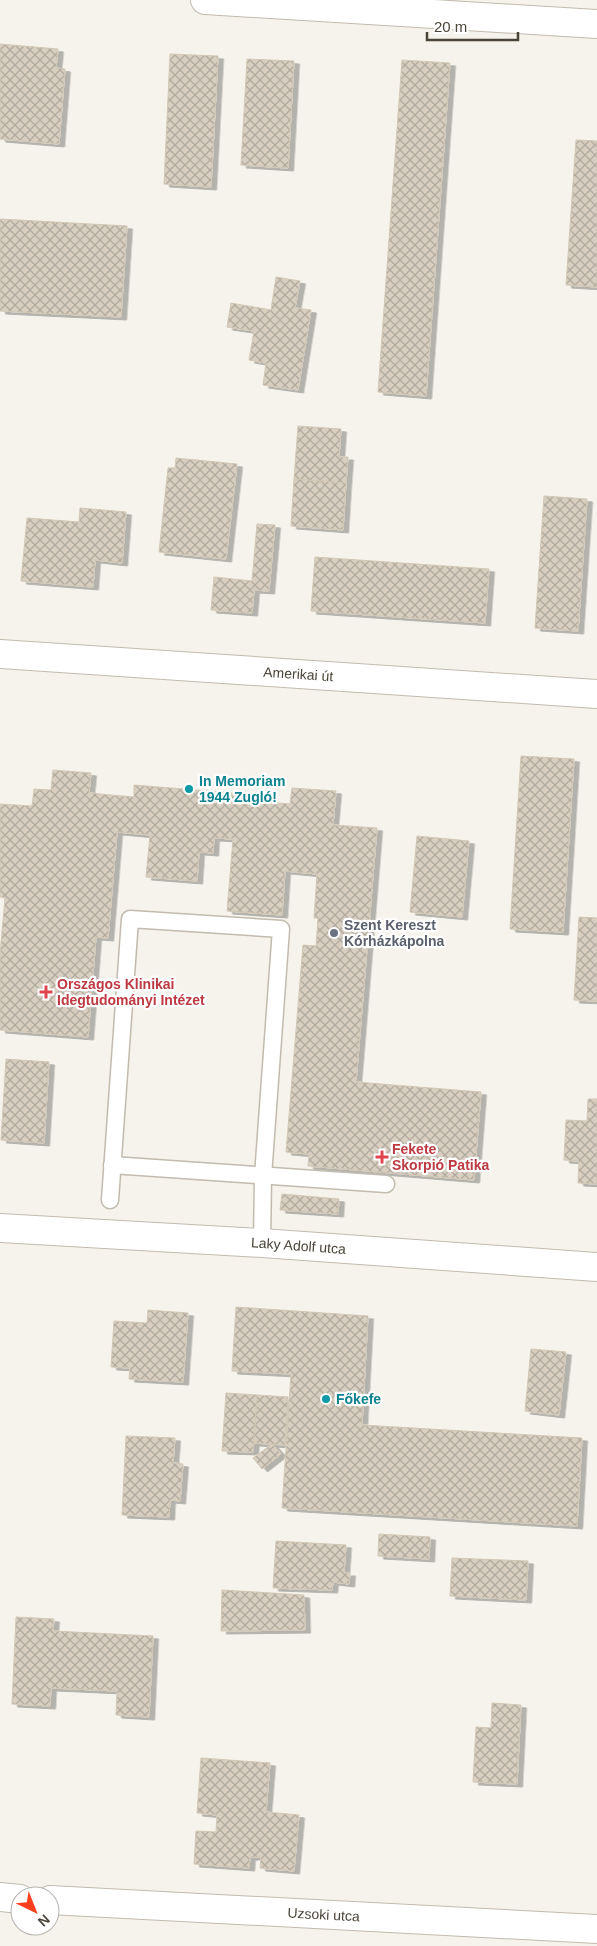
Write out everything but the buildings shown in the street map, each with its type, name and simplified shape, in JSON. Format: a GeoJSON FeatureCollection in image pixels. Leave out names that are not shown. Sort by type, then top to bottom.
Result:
{"type":"FeatureCollection","features":[{"type":"Feature","properties":{"kind":"street"},"geometry":{"type":"LineString","coordinates":[[205,0],[597,24]]}},
{"type":"Feature","properties":{"kind":"street","name":"Amerikai út"},"geometry":{"type":"LineString","coordinates":[[0,654],[597,694]]}},
{"type":"Feature","properties":{"kind":"street","name":"Laky Adolf utca"},"geometry":{"type":"LineString","coordinates":[[0,1228],[262,1243],[597,1267]]}},
{"type":"Feature","properties":{"kind":"street","name":"Uzsoki utca"},"geometry":{"type":"LineString","coordinates":[[60,1901],[597,1930]]}},
{"type":"Feature","properties":{"kind":"lane"},"geometry":{"type":"LineString","coordinates":[[110,1200],[130,919],[281,929],[264,1176],[262,1243]]}},
{"type":"Feature","properties":{"kind":"lane"},"geometry":{"type":"LineString","coordinates":[[112,1165],[386,1184]]}},
{"type":"Feature","properties":{"kind":"place","name":"In Memoriam 1944 Zugló!"},"geometry":{"type":"Point","coordinates":[189,789]}},
{"type":"Feature","properties":{"kind":"place","name":"Szent Kereszt Kórházkápolna"},"geometry":{"type":"Point","coordinates":[334,933]}},
{"type":"Feature","properties":{"kind":"place","name":"Országos Klinikai Idegtudományi Intézet"},"geometry":{"type":"Point","coordinates":[46,992]}},
{"type":"Feature","properties":{"kind":"place","name":"Fekete Skorpió Patika"},"geometry":{"type":"Point","coordinates":[382,1157]}},
{"type":"Feature","properties":{"kind":"place","name":"Főkefe"},"geometry":{"type":"Point","coordinates":[326,1399]}}]}
